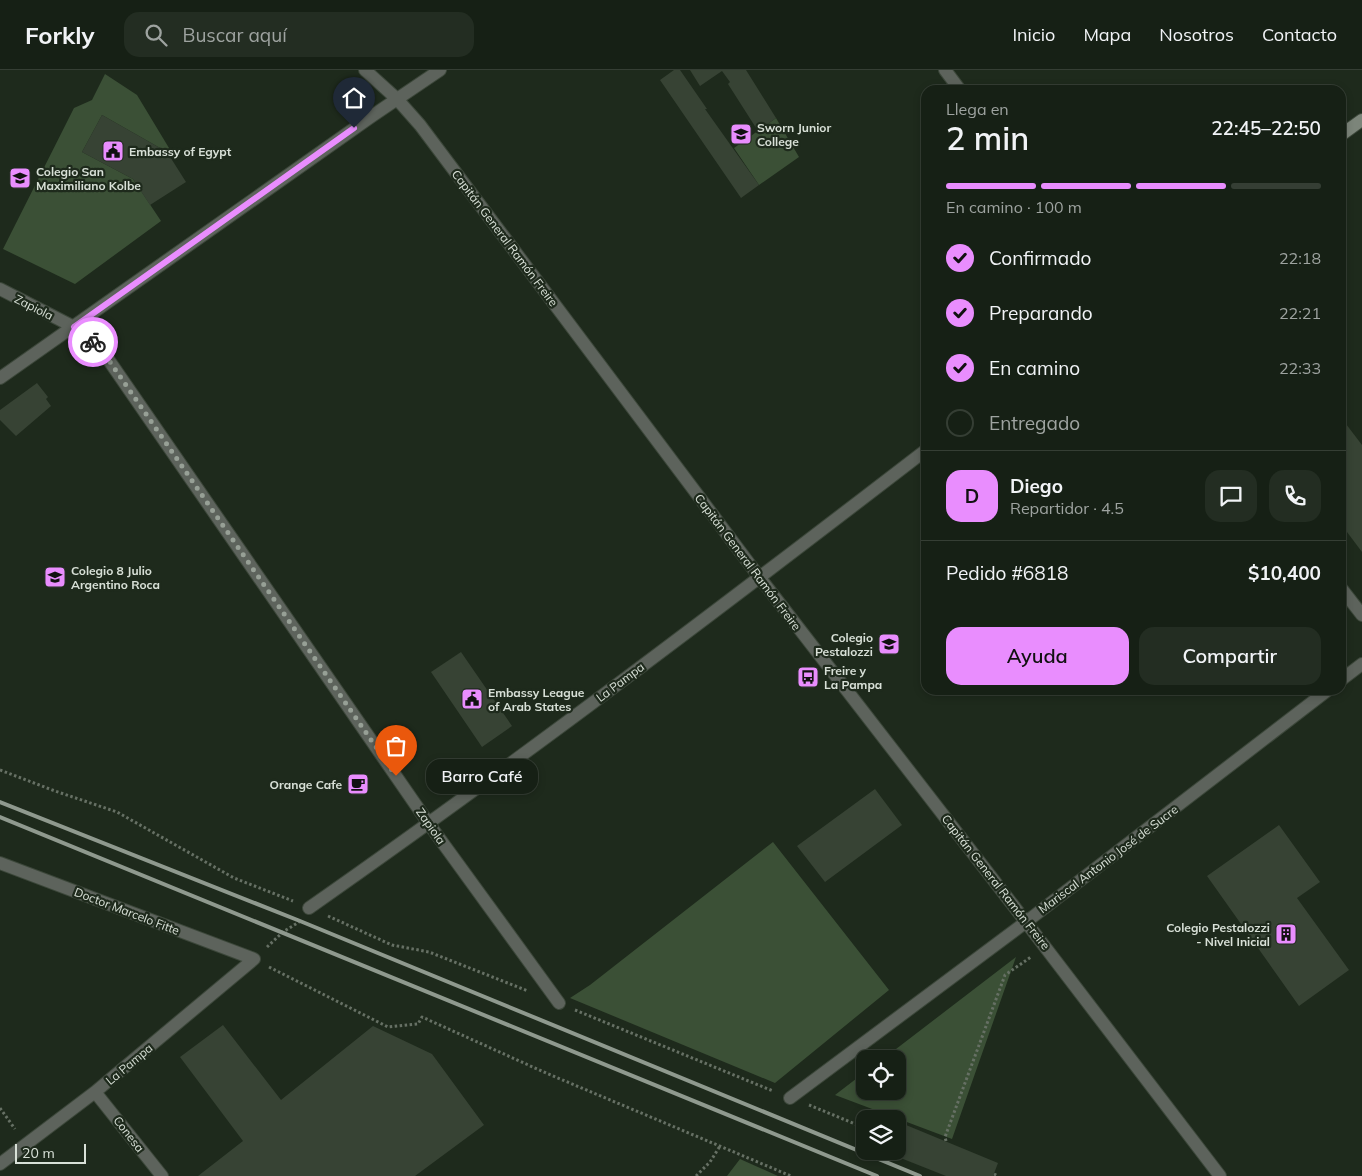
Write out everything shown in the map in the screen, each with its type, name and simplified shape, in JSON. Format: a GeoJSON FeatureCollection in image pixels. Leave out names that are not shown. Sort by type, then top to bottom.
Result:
{"type":"FeatureCollection","features":[{"type":"Feature","properties":{"kind":"street","name":"Capitán General Ramón Freire"},"geometry":{"type":"LineString","coordinates":[[365,70],[420,125],[760,578],[1220,1176]]}},
{"type":"Feature","properties":{"kind":"street"},"geometry":{"type":"LineString","coordinates":[[0,378],[440,70]]}},
{"type":"Feature","properties":{"kind":"street"},"geometry":{"type":"LineString","coordinates":[[945,70],[956,85]]}},
{"type":"Feature","properties":{"kind":"street"},"geometry":{"type":"LineString","coordinates":[[1346,131],[1362,120]]}},
{"type":"Feature","properties":{"kind":"street","name":"Zapiola"},"geometry":{"type":"LineString","coordinates":[[0,289],[74,327],[99,346],[429,824],[559,1003]]}},
{"type":"Feature","properties":{"kind":"street","name":"La Pampa"},"geometry":{"type":"LineString","coordinates":[[309,908],[429,824],[760,578],[921,454]]}},
{"type":"Feature","properties":{"kind":"street"},"geometry":{"type":"LineString","coordinates":[[1346,594],[1362,615]]}},
{"type":"Feature","properties":{"kind":"street"},"geometry":{"type":"LineString","coordinates":[[1346,676],[1362,664]]}},
{"type":"Feature","properties":{"kind":"street","name":"Mariscal Antonio José de Sucre"},"geometry":{"type":"LineString","coordinates":[[790,1098],[1026,922],[1321,695]]}},
{"type":"Feature","properties":{"kind":"street","name":"Doctor Marcelo Fitte"},"geometry":{"type":"LineString","coordinates":[[0,863],[254,959]]}},
{"type":"Feature","properties":{"kind":"street","name":"La Pampa"},"geometry":{"type":"LineString","coordinates":[[0,1164],[95,1092],[254,959]]}},
{"type":"Feature","properties":{"kind":"street","name":"Conesa"},"geometry":{"type":"LineString","coordinates":[[95,1092],[162,1176]]}},
{"type":"Feature","properties":{"kind":"path"},"geometry":{"type":"LineString","coordinates":[[0,770],[118,812],[234,878],[309,908],[392,945],[429,952],[856,1124]]}},
{"type":"Feature","properties":{"kind":"path"},"geometry":{"type":"LineString","coordinates":[[309,908],[300,921],[283,932],[254,959],[388,1027],[418,1024],[422,1017],[546,1073],[791,1176]]}},
{"type":"Feature","properties":{"kind":"path"},"geometry":{"type":"LineString","coordinates":[[946,1142],[946,1137],[1005,975],[1045,947]]}},
{"type":"Feature","properties":{"kind":"path"},"geometry":{"type":"LineString","coordinates":[[0,1108],[26,1144]]}},
{"type":"Feature","properties":{"kind":"path"},"geometry":{"type":"LineString","coordinates":[[696,1176],[710,1162],[720,1146]]}},
{"type":"Feature","properties":{"kind":"path"},"geometry":{"type":"LineString","coordinates":[[994,1174],[998,1176]]}},
{"type":"Feature","properties":{"kind":"green space"},"geometry":{"type":"Polygon","coordinates":[[[105,74],[137,95],[169,148],[167,152],[102,115],[82,152],[133,179],[161,221],[75,284],[3,249],[74,108],[92,100],[105,74]]]}},
{"type":"Feature","properties":{"kind":"green space"},"geometry":{"type":"Polygon","coordinates":[[[776,118],[799,157],[759,185],[734,148],[776,118]]]}},
{"type":"Feature","properties":{"kind":"green space"},"geometry":{"type":"Polygon","coordinates":[[[773,842],[889,990],[775,1083],[570,998],[590,985],[773,842]]]}},
{"type":"Feature","properties":{"kind":"green space"},"geometry":{"type":"Polygon","coordinates":[[[1016,957],[952,1139],[906,1122],[906,1110],[875,1110],[835,1095],[856,1079],[856,1100],[906,1100],[906,1050],[895,1050],[1016,957]]]}},
{"type":"Feature","properties":{"kind":"green space"},"geometry":{"type":"Polygon","coordinates":[[[740,1159],[778,1176],[727,1176],[740,1159]]]}},
{"type":"Feature","properties":{"kind":"building"},"geometry":{"type":"Polygon","coordinates":[[[674,70],[680,70],[759,185],[741,198],[660,80],[674,70]]]}},
{"type":"Feature","properties":{"kind":"building"},"geometry":{"type":"Polygon","coordinates":[[[690,70],[746,70],[776,118],[758,131],[728,84],[730,82],[722,71],[700,86],[690,70]]]}},
{"type":"Feature","properties":{"kind":"building"},"geometry":{"type":"Polygon","coordinates":[[[102,115],[167,152],[186,182],[150,205],[133,179],[82,152],[102,115]]]}},
{"type":"Feature","properties":{"kind":"building"},"geometry":{"type":"Polygon","coordinates":[[[37,383],[48,397],[46,399],[51,406],[16,436],[0,420],[0,410],[37,383]]]}},
{"type":"Feature","properties":{"kind":"building"},"geometry":{"type":"Polygon","coordinates":[[[1346,424],[1362,445],[1362,552],[1346,531],[1346,424]]]}},
{"type":"Feature","properties":{"kind":"building","name":"Embassy League of Arab States"},"geometry":{"type":"Polygon","coordinates":[[[461,652],[512,726],[482,747],[431,672],[461,652]]]}},
{"type":"Feature","properties":{"kind":"building"},"geometry":{"type":"Polygon","coordinates":[[[875,789],[902,825],[825,882],[797,846],[875,789]]]}},
{"type":"Feature","properties":{"kind":"building","name":"Colegio Pestalozzi - Nivel Inicial"},"geometry":{"type":"Polygon","coordinates":[[[1279,825],[1320,882],[1297,898],[1349,970],[1299,1006],[1207,876],[1279,825]]]}},
{"type":"Feature","properties":{"kind":"building"},"geometry":{"type":"Polygon","coordinates":[[[223,1025],[281,1100],[373,1026],[432,1054],[484,1125],[415,1176],[198,1176],[243,1141],[180,1057],[223,1025]]]}},
{"type":"Feature","properties":{"kind":"building"},"geometry":{"type":"Polygon","coordinates":[[[906,1125],[998,1163],[993,1176],[946,1176],[906,1160],[906,1125]]]}},
{"type":"Feature","properties":{"kind":"railway"},"geometry":{"type":"LineString","coordinates":[[0,802],[300,921],[920,1176]]}},
{"type":"Feature","properties":{"kind":"railway"},"geometry":{"type":"LineString","coordinates":[[0,817],[877,1176]]}},
{"type":"Feature","properties":{"kind":"way so far"},"geometry":{"type":"LineString","coordinates":[[93,342],[99,346],[396,776]]}},
{"type":"Feature","properties":{"kind":"place","name":"Sworn Junior College"},"geometry":{"type":"Point","coordinates":[741,134]}},
{"type":"Feature","properties":{"kind":"place","name":"Embassy of Egypt"},"geometry":{"type":"Point","coordinates":[113,151]}},
{"type":"Feature","properties":{"kind":"place","name":"Colegio San Maximiliano Kolbe"},"geometry":{"type":"Point","coordinates":[20,178]}},
{"type":"Feature","properties":{"kind":"place","name":"Colegio 8 Julio Argentino Roca"},"geometry":{"type":"Point","coordinates":[55,577]}},
{"type":"Feature","properties":{"kind":"place","name":"Colegio Pestalozzi"},"geometry":{"type":"Point","coordinates":[889,644]}},
{"type":"Feature","properties":{"kind":"place","name":"Freire y La Pampa"},"geometry":{"type":"Point","coordinates":[808,677]}},
{"type":"Feature","properties":{"kind":"place","name":"Embassy League of Arab States"},"geometry":{"type":"Point","coordinates":[472,699]}},
{"type":"Feature","properties":{"kind":"place","name":"Barro Café"},"geometry":{"type":"Point","coordinates":[396,776]}},
{"type":"Feature","properties":{"kind":"place","name":"Orange Cafe"},"geometry":{"type":"Point","coordinates":[358,784]}},
{"type":"Feature","properties":{"kind":"place","name":"Colegio Pestalozzi - Nivel Inicial"},"geometry":{"type":"Point","coordinates":[1286,934]}},
{"type":"Feature","properties":{"kind":"route"},"geometry":{"type":"LineString","coordinates":[[93,342],[74,327],[354,128]]}}]}
